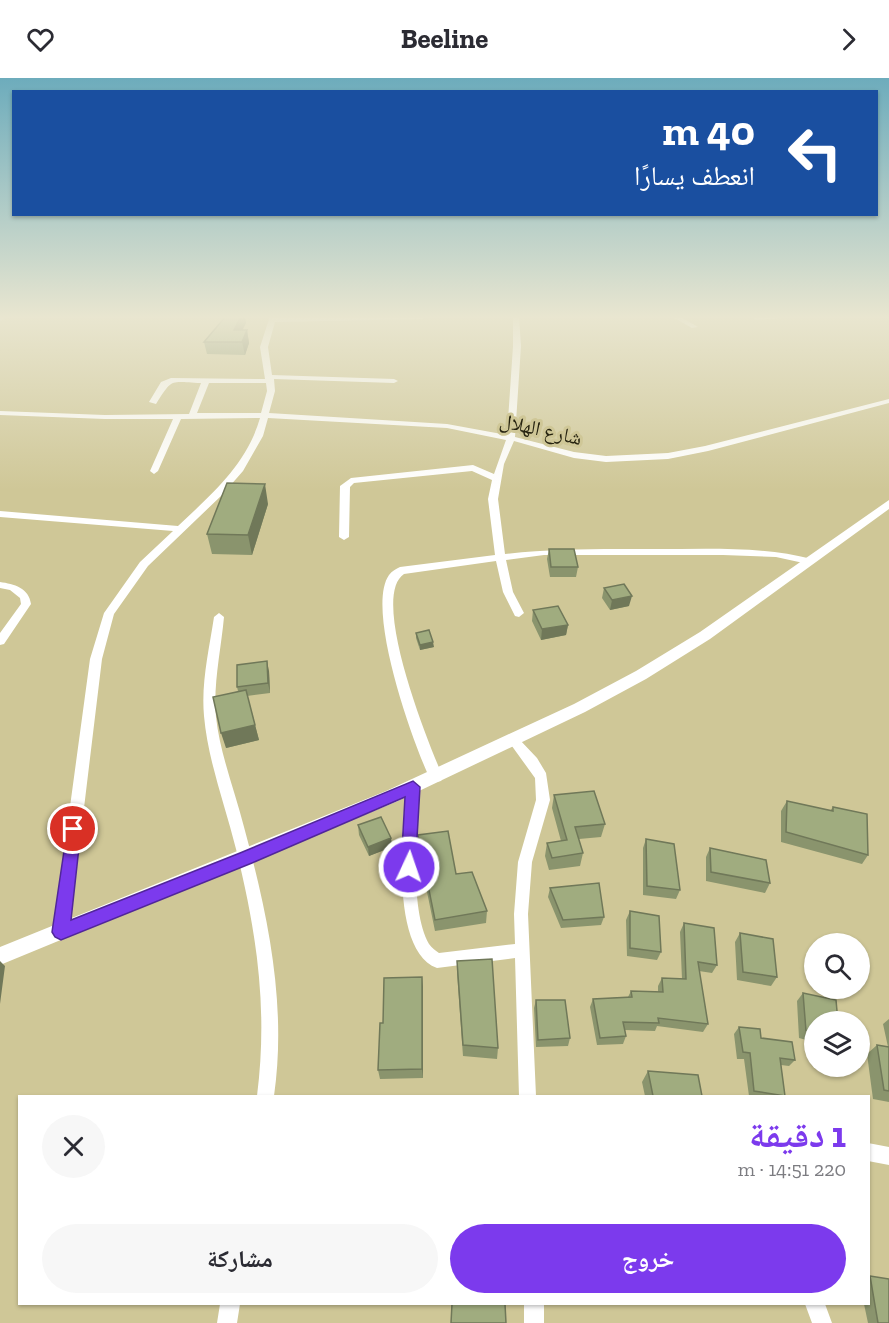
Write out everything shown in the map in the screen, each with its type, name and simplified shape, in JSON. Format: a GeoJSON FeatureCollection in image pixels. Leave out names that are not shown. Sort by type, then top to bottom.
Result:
{"type":"FeatureCollection","features":[{"type":"Feature","properties":{"kind":"street"},"geometry":{"type":"LineString","coordinates":[[61,932],[86,724],[109,613],[144,564],[178,529],[219,493],[240,469],[259,436],[266,415],[270,374]]}},
{"type":"Feature","properties":{"kind":"street"},"geometry":{"type":"LineString","coordinates":[[515,374],[511,438],[497,479],[493,499],[508,592],[519,613]]}},
{"type":"Feature","properties":{"kind":"street"},"geometry":{"type":"LineString","coordinates":[[153,402],[164,384],[171,380],[394,381]]}},
{"type":"Feature","properties":{"kind":"street"},"geometry":{"type":"LineString","coordinates":[[192,416],[206,380]]}},
{"type":"Feature","properties":{"kind":"street","name":"شارع الهلال"},"geometry":{"type":"LineString","coordinates":[[0,412],[105,417],[266,415],[447,426],[511,438],[555,452],[606,459],[668,456],[705,449],[889,401]]}},
{"type":"Feature","properties":{"kind":"street"},"geometry":{"type":"LineString","coordinates":[[154,471],[178,416]]}},
{"type":"Feature","properties":{"kind":"street"},"geometry":{"type":"LineString","coordinates":[[344,537],[345,486],[351,481],[472,468],[497,479]]}},
{"type":"Feature","properties":{"kind":"street"},"geometry":{"type":"LineString","coordinates":[[0,956],[246,858],[515,742],[641,675],[743,612],[808,561],[889,504]]}},
{"type":"Feature","properties":{"kind":"street"},"geometry":{"type":"LineString","coordinates":[[0,514],[178,529]]}},
{"type":"Feature","properties":{"kind":"street"},"geometry":{"type":"LineString","coordinates":[[436,777],[412,713],[393,649],[388,608],[390,583],[394,575],[404,569],[503,559],[544,552],[723,552],[776,554],[808,561]]}},
{"type":"Feature","properties":{"kind":"street"},"geometry":{"type":"LineString","coordinates":[[0,585],[20,591],[25,597],[26,604],[0,641]]}},
{"type":"Feature","properties":{"kind":"street"},"geometry":{"type":"LineString","coordinates":[[219,617],[210,695],[211,729],[246,858],[260,920],[269,976],[272,1022],[266,1095]]}},
{"type":"Feature","properties":{"kind":"street"},"geometry":{"type":"LineString","coordinates":[[515,742],[541,777],[543,800],[525,862],[521,950],[528,1095]]}},
{"type":"Feature","properties":{"kind":"street"},"geometry":{"type":"LineString","coordinates":[[413,787],[409,902],[424,950],[430,959],[437,961],[521,950]]}},
{"type":"Feature","properties":{"kind":"street"},"geometry":{"type":"LineString","coordinates":[[870,1152],[889,1156]]}},
{"type":"Feature","properties":{"kind":"street"},"geometry":{"type":"LineString","coordinates":[[227,1323],[230,1305]]}},
{"type":"Feature","properties":{"kind":"street"},"geometry":{"type":"LineString","coordinates":[[534,1305],[534,1323]]}},
{"type":"Feature","properties":{"kind":"street"},"geometry":{"type":"LineString","coordinates":[[815,1305],[822,1323]]}},
{"type":"Feature","properties":{"kind":"building"},"geometry":{"type":"Polygon","coordinates":[[[227,483],[265,484],[248,535],[207,534],[227,483]]]}},
{"type":"Feature","properties":{"kind":"building"},"geometry":{"type":"Polygon","coordinates":[[[549,549],[574,549],[578,567],[551,567],[549,549]]]}},
{"type":"Feature","properties":{"kind":"building"},"geometry":{"type":"Polygon","coordinates":[[[624,584],[632,596],[612,600],[604,588],[624,584]]]}},
{"type":"Feature","properties":{"kind":"building"},"geometry":{"type":"Polygon","coordinates":[[[558,606],[568,625],[542,629],[533,610],[558,606]]]}},
{"type":"Feature","properties":{"kind":"building"},"geometry":{"type":"Polygon","coordinates":[[[429,630],[433,642],[420,645],[416,633],[429,630]]]}},
{"type":"Feature","properties":{"kind":"building"},"geometry":{"type":"Polygon","coordinates":[[[267,661],[268,683],[237,687],[237,665],[267,661]]]}},
{"type":"Feature","properties":{"kind":"building"},"geometry":{"type":"Polygon","coordinates":[[[246,690],[255,725],[221,733],[213,697],[246,690]]]}},
{"type":"Feature","properties":{"kind":"building"},"geometry":{"type":"Polygon","coordinates":[[[594,791],[605,824],[575,827],[583,853],[552,858],[547,843],[567,840],[554,795],[594,791]]]}},
{"type":"Feature","properties":{"kind":"building"},"geometry":{"type":"Polygon","coordinates":[[[787,801],[833,811],[833,807],[867,814],[868,855],[786,832],[787,801]]]}},
{"type":"Feature","properties":{"kind":"building"},"geometry":{"type":"Polygon","coordinates":[[[381,817],[391,838],[368,847],[358,825],[381,817]]]}},
{"type":"Feature","properties":{"kind":"building"},"geometry":{"type":"Polygon","coordinates":[[[448,831],[456,874],[472,872],[487,911],[435,920],[418,835],[448,831]]]}},
{"type":"Feature","properties":{"kind":"building"},"geometry":{"type":"Polygon","coordinates":[[[646,839],[674,844],[680,890],[647,886],[646,839]]]}},
{"type":"Feature","properties":{"kind":"building"},"geometry":{"type":"Polygon","coordinates":[[[710,848],[766,860],[770,883],[711,872],[710,848]]]}},
{"type":"Feature","properties":{"kind":"building"},"geometry":{"type":"Polygon","coordinates":[[[599,883],[604,917],[563,920],[550,888],[599,883]]]}},
{"type":"Feature","properties":{"kind":"building"},"geometry":{"type":"Polygon","coordinates":[[[630,911],[659,916],[661,952],[630,948],[630,911]]]}},
{"type":"Feature","properties":{"kind":"building"},"geometry":{"type":"Polygon","coordinates":[[[684,923],[714,928],[717,965],[698,962],[708,1024],[658,1018],[659,1023],[623,1022],[626,1036],[600,1038],[593,999],[632,997],[631,991],[663,992],[662,978],[686,979],[684,923]]]}},
{"type":"Feature","properties":{"kind":"building"},"geometry":{"type":"Polygon","coordinates":[[[740,933],[773,939],[777,977],[743,972],[740,933]]]}},
{"type":"Feature","properties":{"kind":"building"},"geometry":{"type":"Polygon","coordinates":[[[492,959],[498,1048],[463,1045],[457,961],[492,959]]]}},
{"type":"Feature","properties":{"kind":"building"},"geometry":{"type":"Polygon","coordinates":[[[422,977],[422,1069],[378,1070],[380,1023],[383,1023],[384,978],[422,977]]]}},
{"type":"Feature","properties":{"kind":"building"},"geometry":{"type":"Polygon","coordinates":[[[803,993],[804,999],[836,1000],[837,1011],[804,1011],[803,993]]]}},
{"type":"Feature","properties":{"kind":"building"},"geometry":{"type":"Polygon","coordinates":[[[536,1000],[565,1000],[570,1038],[538,1040],[536,1000]]]}},
{"type":"Feature","properties":{"kind":"building"},"geometry":{"type":"Polygon","coordinates":[[[739,1027],[760,1029],[761,1038],[792,1042],[795,1060],[780,1058],[785,1095],[754,1091],[750,1053],[743,1052],[739,1027]]]}},
{"type":"Feature","properties":{"kind":"building"},"geometry":{"type":"Polygon","coordinates":[[[877,1045],[889,1047],[889,1091],[884,1090],[877,1045]]]}},
{"type":"Feature","properties":{"kind":"building"},"geometry":{"type":"Polygon","coordinates":[[[648,1071],[698,1075],[702,1095],[653,1095],[648,1071]]]}},
{"type":"Feature","properties":{"kind":"building"},"geometry":{"type":"Polygon","coordinates":[[[870,1276],[889,1279],[889,1323],[878,1323],[870,1276]]]}},
{"type":"Feature","properties":{"kind":"building"},"geometry":{"type":"Polygon","coordinates":[[[452,1305],[505,1305],[506,1323],[451,1323],[452,1305]]]}},
{"type":"Feature","properties":{"kind":"route"},"geometry":{"type":"LineString","coordinates":[[73,829],[61,932],[246,858],[413,787],[409,867]]}}]}
